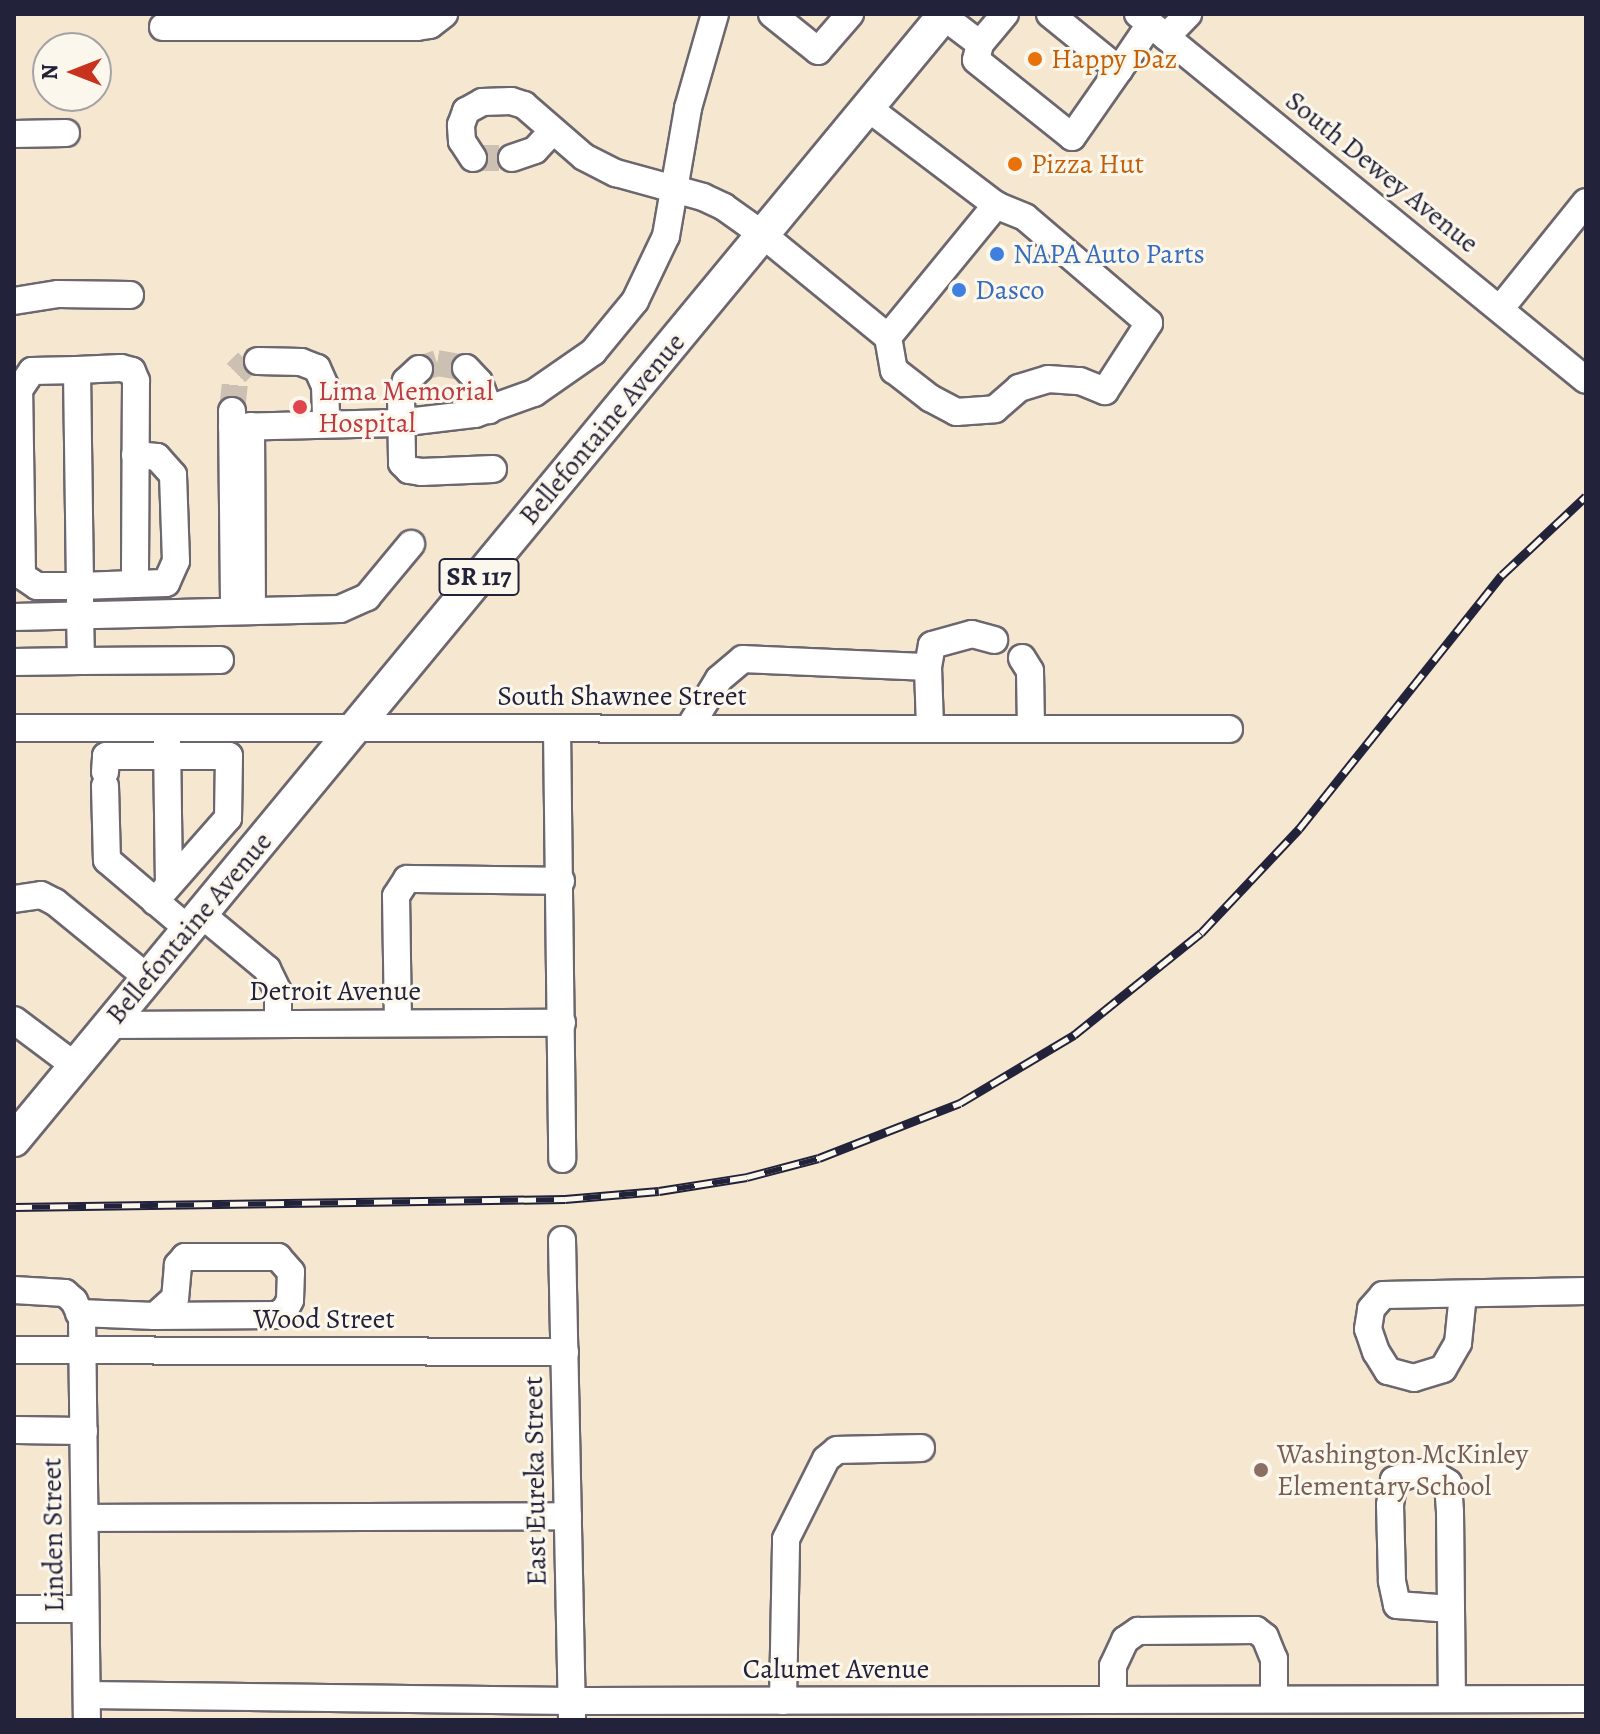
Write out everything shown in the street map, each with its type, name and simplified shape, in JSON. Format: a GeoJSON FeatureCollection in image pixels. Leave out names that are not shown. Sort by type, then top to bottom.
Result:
{"type":"FeatureCollection","features":[{"type":"Feature","properties":{"kind":"main road","name":"Bellefontaine Avenue"},"geometry":{"type":"LineString","coordinates":[[14,1140],[944,15]]}},
{"type":"Feature","properties":{"kind":"street"},"geometry":{"type":"LineString","coordinates":[[163,27],[417,27],[430,25],[444,14]]}},
{"type":"Feature","properties":{"kind":"street"},"geometry":{"type":"LineString","coordinates":[[243,611],[238,421],[398,423],[489,410],[556,379],[593,352],[635,301],[658,258],[673,212],[688,108],[715,14]]}},
{"type":"Feature","properties":{"kind":"street"},"geometry":{"type":"LineString","coordinates":[[772,14],[818,51],[850,14]]}},
{"type":"Feature","properties":{"kind":"street"},"geometry":{"type":"LineString","coordinates":[[1005,14],[980,44],[976,60],[1072,137],[1151,25],[1188,14]]}},
{"type":"Feature","properties":{"kind":"street"},"geometry":{"type":"LineString","coordinates":[[1050,14],[1119,70]]}},
{"type":"Feature","properties":{"kind":"street"},"geometry":{"type":"LineString","coordinates":[[944,15],[980,44]]}},
{"type":"Feature","properties":{"kind":"street","name":"South Dewey Avenue"},"geometry":{"type":"LineString","coordinates":[[1151,25],[1586,380]]}},
{"type":"Feature","properties":{"kind":"street"},"geometry":{"type":"LineString","coordinates":[[473,158],[464,148],[461,125],[466,111],[482,102],[511,101],[524,105],[584,157],[616,173],[675,189],[724,207],[762,234],[888,337],[894,370],[930,398],[956,412],[995,409],[1019,388],[1048,379],[1080,381],[1105,391],[1149,323],[1025,217],[996,205],[867,107]]}},
{"type":"Feature","properties":{"kind":"street"},"geometry":{"type":"LineString","coordinates":[[512,158],[535,150],[553,131]]}},
{"type":"Feature","properties":{"kind":"street"},"geometry":{"type":"LineString","coordinates":[[14,134],[66,133]]}},
{"type":"Feature","properties":{"kind":"street"},"geometry":{"type":"LineString","coordinates":[[1500,309],[1586,202]]}},
{"type":"Feature","properties":{"kind":"street"},"geometry":{"type":"LineString","coordinates":[[888,337],[996,205]]}},
{"type":"Feature","properties":{"kind":"street"},"geometry":{"type":"LineString","coordinates":[[14,301],[58,294],[130,295]]}},
{"type":"Feature","properties":{"kind":"street"},"geometry":{"type":"LineString","coordinates":[[258,361],[301,362],[317,368],[325,386],[326,424]]}},
{"type":"Feature","properties":{"kind":"street"},"geometry":{"type":"LineString","coordinates":[[135,455],[157,457],[173,475],[176,561],[166,583],[80,586],[37,586],[22,576],[17,482],[19,390],[25,378],[32,371],[121,368],[132,371],[136,381],[135,455],[135,584]]}},
{"type":"Feature","properties":{"kind":"street"},"geometry":{"type":"LineString","coordinates":[[466,368],[479,382],[489,410]]}},
{"type":"Feature","properties":{"kind":"street"},"geometry":{"type":"LineString","coordinates":[[419,369],[403,386],[398,423],[399,458],[409,470],[493,469]]}},
{"type":"Feature","properties":{"kind":"street"},"geometry":{"type":"LineString","coordinates":[[77,370],[81,661]]}},
{"type":"Feature","properties":{"kind":"street"},"geometry":{"type":"LineString","coordinates":[[14,617],[323,612],[354,604],[377,587],[411,544]]}},
{"type":"Feature","properties":{"kind":"street"},"geometry":{"type":"LineString","coordinates":[[930,728],[928,667],[932,645],[972,634],[994,640]]}},
{"type":"Feature","properties":{"kind":"street"},"geometry":{"type":"LineString","coordinates":[[1022,658],[1030,671],[1031,728]]}},
{"type":"Feature","properties":{"kind":"street"},"geometry":{"type":"LineString","coordinates":[[689,728],[719,679],[743,659],[928,667]]}},
{"type":"Feature","properties":{"kind":"street"},"geometry":{"type":"LineString","coordinates":[[14,662],[220,660]]}},
{"type":"Feature","properties":{"kind":"street","name":"South Shawnee Street"},"geometry":{"type":"LineString","coordinates":[[14,728],[1229,729]]}},
{"type":"Feature","properties":{"kind":"street"},"geometry":{"type":"LineString","coordinates":[[162,891],[167,728]]}},
{"type":"Feature","properties":{"kind":"street"},"geometry":{"type":"LineString","coordinates":[[557,728],[562,1159]]}},
{"type":"Feature","properties":{"kind":"street"},"geometry":{"type":"LineString","coordinates":[[162,891],[228,818],[229,756],[106,756],[107,860],[162,891],[195,921],[267,969],[278,992],[278,1022]]}},
{"type":"Feature","properties":{"kind":"street"},"geometry":{"type":"LineString","coordinates":[[398,1022],[396,896],[407,879],[561,881]]}},
{"type":"Feature","properties":{"kind":"street"},"geometry":{"type":"LineString","coordinates":[[14,899],[41,895],[55,902],[148,978]]}},
{"type":"Feature","properties":{"kind":"street"},"geometry":{"type":"LineString","coordinates":[[14,1020],[75,1066]]}},
{"type":"Feature","properties":{"kind":"street","name":"Detroit Avenue"},"geometry":{"type":"LineString","coordinates":[[109,1025],[562,1023]]}},
{"type":"Feature","properties":{"kind":"street","name":"East Eureka Street"},"geometry":{"type":"LineString","coordinates":[[562,1240],[572,1711]]}},
{"type":"Feature","properties":{"kind":"street"},"geometry":{"type":"LineString","coordinates":[[14,1290],[65,1293],[74,1301],[79,1313],[155,1316],[276,1315],[285,1310],[290,1300],[291,1272],[278,1257],[185,1257],[178,1265],[175,1298],[155,1316]]}},
{"type":"Feature","properties":{"kind":"street"},"geometry":{"type":"LineString","coordinates":[[1463,1294],[1586,1291]]}},
{"type":"Feature","properties":{"kind":"street","name":"Linden Street"},"geometry":{"type":"LineString","coordinates":[[79,1313],[83,1349],[87,1707]]}},
{"type":"Feature","properties":{"kind":"street","name":"Wood Street"},"geometry":{"type":"LineString","coordinates":[[14,1350],[565,1352]]}},
{"type":"Feature","properties":{"kind":"street"},"geometry":{"type":"LineString","coordinates":[[14,1430],[84,1431]]}},
{"type":"Feature","properties":{"kind":"street"},"geometry":{"type":"LineString","coordinates":[[783,1701],[786,1539],[826,1459],[837,1450],[921,1448]]}},
{"type":"Feature","properties":{"kind":"street"},"geometry":{"type":"LineString","coordinates":[[1451,1609],[1397,1605],[1392,1581],[1390,1505],[1394,1480],[1414,1473],[1432,1473],[1448,1483],[1451,1609],[1452,1699]]}},
{"type":"Feature","properties":{"kind":"street"},"geometry":{"type":"LineString","coordinates":[[85,1518],[568,1516]]}},
{"type":"Feature","properties":{"kind":"street"},"geometry":{"type":"LineString","coordinates":[[14,1609],[85,1609]]}},
{"type":"Feature","properties":{"kind":"street"},"geometry":{"type":"LineString","coordinates":[[1113,1700],[1113,1666],[1125,1640],[1138,1631],[1256,1630],[1265,1637],[1274,1659],[1274,1699]]}},
{"type":"Feature","properties":{"kind":"street","name":"Calumet Avenue"},"geometry":{"type":"LineString","coordinates":[[87,1707],[572,1711],[783,1701],[1274,1699],[1361,1710],[1452,1699],[1586,1699]]}},
{"type":"Feature","properties":{"kind":"tunnel"},"geometry":{"type":"LineString","coordinates":[[473,158],[512,158]]}},
{"type":"Feature","properties":{"kind":"tunnel"},"geometry":{"type":"LineString","coordinates":[[232,411],[236,373],[247,362],[258,361]]}},
{"type":"Feature","properties":{"kind":"tunnel"},"geometry":{"type":"LineString","coordinates":[[419,369],[437,363],[466,368]]}},
{"type":"Feature","properties":{"kind":"railway"},"geometry":{"type":"LineString","coordinates":[[14,1207],[565,1199],[659,1191],[747,1177],[819,1158],[960,1103],[1074,1035],[1201,933],[1299,829],[1502,575],[1586,496]]}},
{"type":"Feature","properties":{"kind":"place","name":"Happy Daz"},"geometry":{"type":"Point","coordinates":[1035,59]}},
{"type":"Feature","properties":{"kind":"place","name":"Pizza Hut"},"geometry":{"type":"Point","coordinates":[1015,164]}},
{"type":"Feature","properties":{"kind":"place","name":"NAPA Auto Parts"},"geometry":{"type":"Point","coordinates":[997,254]}},
{"type":"Feature","properties":{"kind":"place","name":"Dasco"},"geometry":{"type":"Point","coordinates":[959,290]}},
{"type":"Feature","properties":{"kind":"place","name":"Lima Memorial Hospital"},"geometry":{"type":"Point","coordinates":[300,407]}},
{"type":"Feature","properties":{"kind":"place","name":"Washington McKinley Elementary School"},"geometry":{"type":"Point","coordinates":[1261,1470]}}]}
